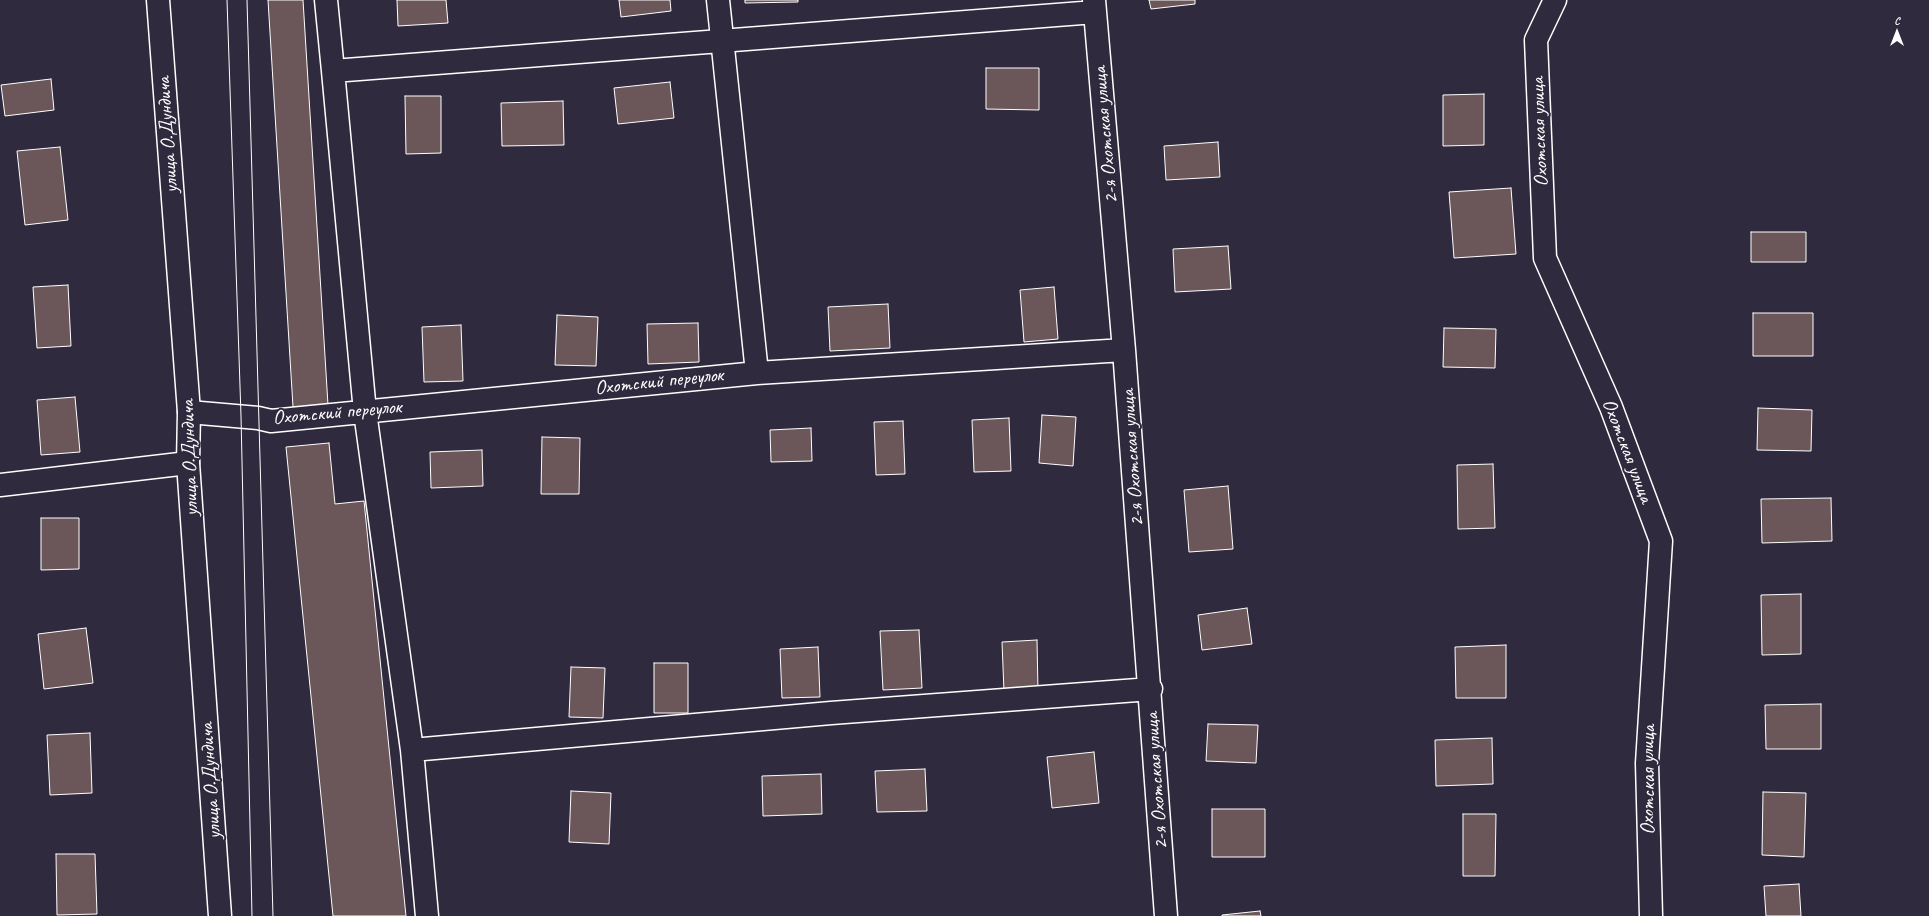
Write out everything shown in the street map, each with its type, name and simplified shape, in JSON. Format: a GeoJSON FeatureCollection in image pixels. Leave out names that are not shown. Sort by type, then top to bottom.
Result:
{"type":"FeatureCollection","features":[{"type":"Feature","properties":{"kind":"street","name":"улица О.Дундича"},"geometry":{"type":"LineString","coordinates":[[158,0],[189,412],[188,463],[220,916]]}},
{"type":"Feature","properties":{"kind":"street"},"geometry":{"type":"LineString","coordinates":[[326,0],[365,412],[412,750],[427,916]]}},
{"type":"Feature","properties":{"kind":"street"},"geometry":{"type":"LineString","coordinates":[[718,0],[757,373]]}},
{"type":"Feature","properties":{"kind":"street","name":"Охотская улица"},"geometry":{"type":"LineString","coordinates":[[1555,0],[1536,40],[1545,258],[1611,407],[1661,541],[1647,763],[1651,916]]}},
{"type":"Feature","properties":{"kind":"street"},"geometry":{"type":"LineString","coordinates":[[333,70],[723,40],[1094,6]]}},
{"type":"Feature","properties":{"kind":"street","name":"2-я Охотская улица"},"geometry":{"type":"LineString","coordinates":[[1094,6],[1124,350],[1151,689],[1166,916]]}},
{"type":"Feature","properties":{"kind":"street","name":"Охотский переулок"},"geometry":{"type":"LineString","coordinates":[[189,412],[258,418],[271,421],[757,373],[1124,350]]}},
{"type":"Feature","properties":{"kind":"street"},"geometry":{"type":"LineString","coordinates":[[0,485],[188,463]]}},
{"type":"Feature","properties":{"kind":"street"},"geometry":{"type":"LineString","coordinates":[[412,750],[831,713],[1151,689]]}},
{"type":"Feature","properties":{"kind":"building"},"geometry":{"type":"Polygon","coordinates":[[[268,0],[303,0],[328,405],[293,407],[268,0]]]}},
{"type":"Feature","properties":{"kind":"building"},"geometry":{"type":"Polygon","coordinates":[[[397,0],[446,0],[448,23],[398,26],[397,0]]]}},
{"type":"Feature","properties":{"kind":"building"},"geometry":{"type":"Polygon","coordinates":[[[619,0],[670,0],[671,11],[621,17],[619,0]]]}},
{"type":"Feature","properties":{"kind":"building"},"geometry":{"type":"Polygon","coordinates":[[[745,0],[798,0],[798,2],[745,3],[745,0]]]}},
{"type":"Feature","properties":{"kind":"building"},"geometry":{"type":"Polygon","coordinates":[[[1149,0],[1195,0],[1195,4],[1151,9],[1149,0]]]}},
{"type":"Feature","properties":{"kind":"building"},"geometry":{"type":"Polygon","coordinates":[[[986,68],[1039,68],[1039,110],[986,109],[986,68]]]}},
{"type":"Feature","properties":{"kind":"building"},"geometry":{"type":"Polygon","coordinates":[[[51,79],[54,110],[5,116],[1,85],[51,79]]]}},
{"type":"Feature","properties":{"kind":"building"},"geometry":{"type":"Polygon","coordinates":[[[670,82],[674,118],[618,124],[614,88],[670,82]]]}},
{"type":"Feature","properties":{"kind":"building"},"geometry":{"type":"Polygon","coordinates":[[[1484,94],[1484,145],[1443,146],[1443,95],[1484,94]]]}},
{"type":"Feature","properties":{"kind":"building"},"geometry":{"type":"Polygon","coordinates":[[[405,96],[441,96],[441,153],[406,154],[405,96]]]}},
{"type":"Feature","properties":{"kind":"building"},"geometry":{"type":"Polygon","coordinates":[[[563,101],[564,145],[502,146],[501,103],[563,101]]]}},
{"type":"Feature","properties":{"kind":"building"},"geometry":{"type":"Polygon","coordinates":[[[1218,142],[1220,177],[1166,180],[1164,146],[1218,142]]]}},
{"type":"Feature","properties":{"kind":"building"},"geometry":{"type":"Polygon","coordinates":[[[60,147],[68,220],[25,225],[17,151],[60,147]]]}},
{"type":"Feature","properties":{"kind":"building"},"geometry":{"type":"Polygon","coordinates":[[[1511,188],[1516,254],[1454,258],[1449,192],[1511,188]]]}},
{"type":"Feature","properties":{"kind":"building"},"geometry":{"type":"Polygon","coordinates":[[[1751,232],[1806,232],[1806,262],[1751,262],[1751,232]]]}},
{"type":"Feature","properties":{"kind":"building"},"geometry":{"type":"Polygon","coordinates":[[[1228,246],[1231,289],[1175,292],[1173,249],[1228,246]]]}},
{"type":"Feature","properties":{"kind":"building"},"geometry":{"type":"Polygon","coordinates":[[[68,285],[71,346],[37,348],[33,287],[68,285]]]}},
{"type":"Feature","properties":{"kind":"building"},"geometry":{"type":"Polygon","coordinates":[[[1054,287],[1058,339],[1024,342],[1020,290],[1054,287]]]}},
{"type":"Feature","properties":{"kind":"building"},"geometry":{"type":"Polygon","coordinates":[[[888,304],[890,348],[830,351],[828,307],[888,304]]]}},
{"type":"Feature","properties":{"kind":"building"},"geometry":{"type":"Polygon","coordinates":[[[1753,313],[1813,313],[1813,356],[1753,356],[1753,313]]]}},
{"type":"Feature","properties":{"kind":"building"},"geometry":{"type":"Polygon","coordinates":[[[557,315],[598,317],[596,366],[555,365],[557,315]]]}},
{"type":"Feature","properties":{"kind":"building"},"geometry":{"type":"Polygon","coordinates":[[[698,323],[699,362],[648,364],[647,324],[698,323]]]}},
{"type":"Feature","properties":{"kind":"building"},"geometry":{"type":"Polygon","coordinates":[[[461,325],[463,381],[424,382],[422,327],[461,325]]]}},
{"type":"Feature","properties":{"kind":"building"},"geometry":{"type":"Polygon","coordinates":[[[1444,328],[1496,329],[1495,368],[1443,367],[1444,328]]]}},
{"type":"Feature","properties":{"kind":"building"},"geometry":{"type":"Polygon","coordinates":[[[75,397],[80,452],[41,455],[37,400],[75,397]]]}},
{"type":"Feature","properties":{"kind":"building"},"geometry":{"type":"Polygon","coordinates":[[[1758,408],[1812,410],[1811,451],[1757,450],[1758,408]]]}},
{"type":"Feature","properties":{"kind":"building"},"geometry":{"type":"Polygon","coordinates":[[[1042,415],[1076,417],[1073,466],[1039,463],[1042,415]]]}},
{"type":"Feature","properties":{"kind":"building"},"geometry":{"type":"Polygon","coordinates":[[[1009,418],[1011,471],[974,472],[972,420],[1009,418]]]}},
{"type":"Feature","properties":{"kind":"building"},"geometry":{"type":"Polygon","coordinates":[[[903,421],[905,474],[876,475],[874,422],[903,421]]]}},
{"type":"Feature","properties":{"kind":"building"},"geometry":{"type":"Polygon","coordinates":[[[811,428],[812,461],[771,462],[770,430],[811,428]]]}},
{"type":"Feature","properties":{"kind":"building"},"geometry":{"type":"Polygon","coordinates":[[[542,437],[580,438],[579,494],[541,494],[542,437]]]}},
{"type":"Feature","properties":{"kind":"building"},"geometry":{"type":"Polygon","coordinates":[[[329,443],[335,504],[364,501],[406,916],[333,916],[286,447],[329,443]]]}},
{"type":"Feature","properties":{"kind":"building"},"geometry":{"type":"Polygon","coordinates":[[[482,450],[483,486],[431,488],[430,452],[482,450]]]}},
{"type":"Feature","properties":{"kind":"building"},"geometry":{"type":"Polygon","coordinates":[[[1493,464],[1495,528],[1458,529],[1457,465],[1493,464]]]}},
{"type":"Feature","properties":{"kind":"building"},"geometry":{"type":"Polygon","coordinates":[[[1228,486],[1233,549],[1189,552],[1184,490],[1228,486]]]}},
{"type":"Feature","properties":{"kind":"building"},"geometry":{"type":"Polygon","coordinates":[[[1831,498],[1832,541],[1762,543],[1761,499],[1831,498]]]}},
{"type":"Feature","properties":{"kind":"building"},"geometry":{"type":"Polygon","coordinates":[[[41,518],[79,518],[79,569],[41,570],[41,518]]]}},
{"type":"Feature","properties":{"kind":"building"},"geometry":{"type":"Polygon","coordinates":[[[1801,594],[1801,654],[1762,655],[1761,595],[1801,594]]]}},
{"type":"Feature","properties":{"kind":"building"},"geometry":{"type":"Polygon","coordinates":[[[1247,608],[1252,644],[1202,650],[1198,615],[1247,608]]]}},
{"type":"Feature","properties":{"kind":"building"},"geometry":{"type":"Polygon","coordinates":[[[86,628],[93,683],[44,689],[38,634],[86,628]]]}},
{"type":"Feature","properties":{"kind":"building"},"geometry":{"type":"Polygon","coordinates":[[[919,630],[922,688],[883,690],[880,631],[919,630]]]}},
{"type":"Feature","properties":{"kind":"building"},"geometry":{"type":"Polygon","coordinates":[[[1037,640],[1038,691],[1004,692],[1002,642],[1037,640]]]}},
{"type":"Feature","properties":{"kind":"building"},"geometry":{"type":"Polygon","coordinates":[[[1506,645],[1506,698],[1456,698],[1455,647],[1506,645]]]}},
{"type":"Feature","properties":{"kind":"building"},"geometry":{"type":"Polygon","coordinates":[[[818,647],[820,697],[782,698],[780,649],[818,647]]]}},
{"type":"Feature","properties":{"kind":"building"},"geometry":{"type":"Polygon","coordinates":[[[654,663],[688,663],[688,713],[654,713],[654,663]]]}},
{"type":"Feature","properties":{"kind":"building"},"geometry":{"type":"Polygon","coordinates":[[[571,667],[605,668],[603,718],[569,717],[571,667]]]}},
{"type":"Feature","properties":{"kind":"building"},"geometry":{"type":"Polygon","coordinates":[[[1821,704],[1821,749],[1766,749],[1765,705],[1821,704]]]}},
{"type":"Feature","properties":{"kind":"building"},"geometry":{"type":"Polygon","coordinates":[[[1208,724],[1258,725],[1256,763],[1206,761],[1208,724]]]}},
{"type":"Feature","properties":{"kind":"building"},"geometry":{"type":"Polygon","coordinates":[[[90,733],[92,793],[50,795],[47,735],[90,733]]]}},
{"type":"Feature","properties":{"kind":"building"},"geometry":{"type":"Polygon","coordinates":[[[1492,738],[1493,784],[1436,786],[1435,740],[1492,738]]]}},
{"type":"Feature","properties":{"kind":"building"},"geometry":{"type":"Polygon","coordinates":[[[1094,752],[1099,803],[1052,808],[1047,757],[1094,752]]]}},
{"type":"Feature","properties":{"kind":"building"},"geometry":{"type":"Polygon","coordinates":[[[925,769],[927,811],[877,812],[875,771],[925,769]]]}},
{"type":"Feature","properties":{"kind":"building"},"geometry":{"type":"Polygon","coordinates":[[[821,774],[822,814],[763,816],[762,776],[821,774]]]}},
{"type":"Feature","properties":{"kind":"building"},"geometry":{"type":"Polygon","coordinates":[[[571,791],[611,793],[609,844],[569,842],[571,791]]]}},
{"type":"Feature","properties":{"kind":"building"},"geometry":{"type":"Polygon","coordinates":[[[1763,792],[1806,793],[1804,857],[1762,855],[1763,792]]]}},
{"type":"Feature","properties":{"kind":"building"},"geometry":{"type":"Polygon","coordinates":[[[1212,809],[1265,809],[1265,857],[1212,857],[1212,809]]]}},
{"type":"Feature","properties":{"kind":"building"},"geometry":{"type":"Polygon","coordinates":[[[1463,814],[1496,814],[1495,876],[1463,876],[1463,814]]]}},
{"type":"Feature","properties":{"kind":"building"},"geometry":{"type":"Polygon","coordinates":[[[56,854],[95,854],[97,914],[57,915],[56,854]]]}},
{"type":"Feature","properties":{"kind":"building"},"geometry":{"type":"Polygon","coordinates":[[[1799,884],[1801,916],[1766,916],[1764,886],[1799,884]]]}},
{"type":"Feature","properties":{"kind":"building"},"geometry":{"type":"Polygon","coordinates":[[[1260,911],[1261,916],[1222,916],[1222,915],[1260,911]]]}},
{"type":"Feature","properties":{"kind":"tram line"},"geometry":{"type":"LineString","coordinates":[[227,0],[241,416],[252,916]]}},
{"type":"Feature","properties":{"kind":"tram line"},"geometry":{"type":"LineString","coordinates":[[247,0],[273,916]]}}]}
